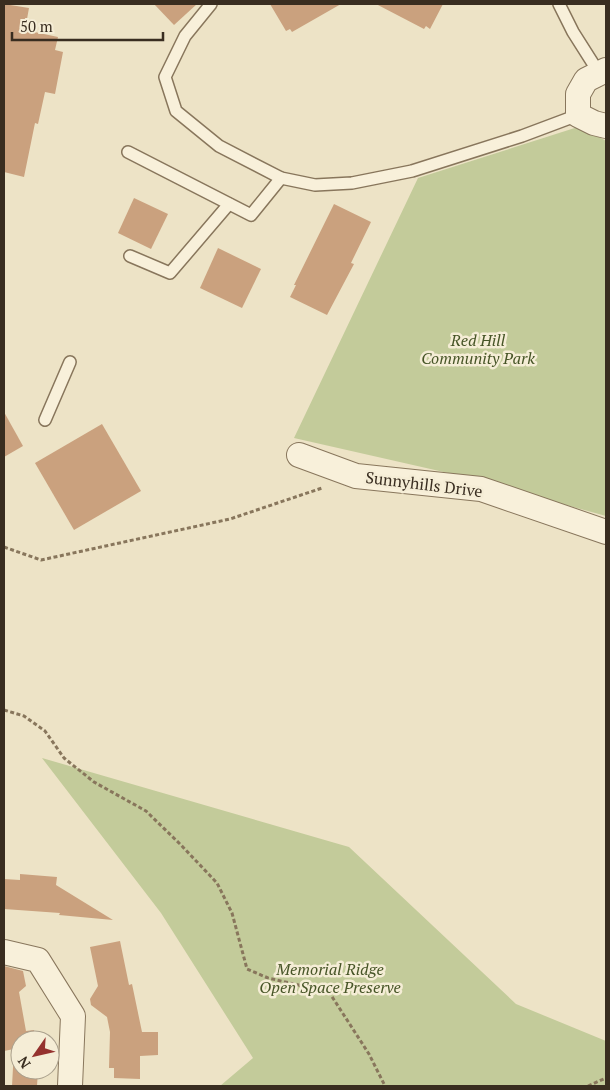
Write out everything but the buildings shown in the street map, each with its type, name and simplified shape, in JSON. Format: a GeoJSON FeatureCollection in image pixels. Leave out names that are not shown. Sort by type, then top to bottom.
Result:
{"type":"FeatureCollection","features":[{"type":"Feature","properties":{"kind":"street"},"geometry":{"type":"LineString","coordinates":[[603,72],[586,80],[578,94],[578,115],[594,123],[606,126]]}},
{"type":"Feature","properties":{"kind":"street","name":"Sunnyhills Drive"},"geometry":{"type":"LineString","coordinates":[[299,455],[356,476],[481,489],[606,532]]}},
{"type":"Feature","properties":{"kind":"street"},"geometry":{"type":"LineString","coordinates":[[4,952],[38,960],[73,1016],[70,1086]]}},
{"type":"Feature","properties":{"kind":"lane"},"geometry":{"type":"LineString","coordinates":[[211,4],[185,36],[165,77],[176,111],[219,146],[281,178],[315,185],[352,183],[412,171],[522,136],[578,115]]}},
{"type":"Feature","properties":{"kind":"lane"},"geometry":{"type":"LineString","coordinates":[[559,4],[573,32],[603,72]]}},
{"type":"Feature","properties":{"kind":"lane"},"geometry":{"type":"LineString","coordinates":[[128,152],[251,215],[281,178]]}},
{"type":"Feature","properties":{"kind":"lane"},"geometry":{"type":"LineString","coordinates":[[130,256],[170,273],[229,204]]}},
{"type":"Feature","properties":{"kind":"lane"},"geometry":{"type":"LineString","coordinates":[[45,420],[70,362]]}},
{"type":"Feature","properties":{"kind":"path"},"geometry":{"type":"LineString","coordinates":[[4,547],[41,560],[230,519],[356,476]]}},
{"type":"Feature","properties":{"kind":"path"},"geometry":{"type":"LineString","coordinates":[[4,710],[24,716],[45,731],[64,758],[94,782],[146,810],[216,882],[232,914],[248,969],[268,978],[329,992],[369,1054],[385,1086]]}},
{"type":"Feature","properties":{"kind":"path"},"geometry":{"type":"LineString","coordinates":[[588,1086],[606,1078]]}},
{"type":"Feature","properties":{"kind":"green space","name":"Red Hill Community Park"},"geometry":{"type":"Polygon","coordinates":[[[581,126],[606,141],[606,516],[457,475],[294,438],[418,178],[581,126]]]}},
{"type":"Feature","properties":{"kind":"green space","name":"Memorial Ridge Open Space Preserve"},"geometry":{"type":"Polygon","coordinates":[[[42,758],[349,847],[516,1004],[606,1041],[606,1086],[220,1086],[253,1058],[161,913],[42,758]]]}}]}
